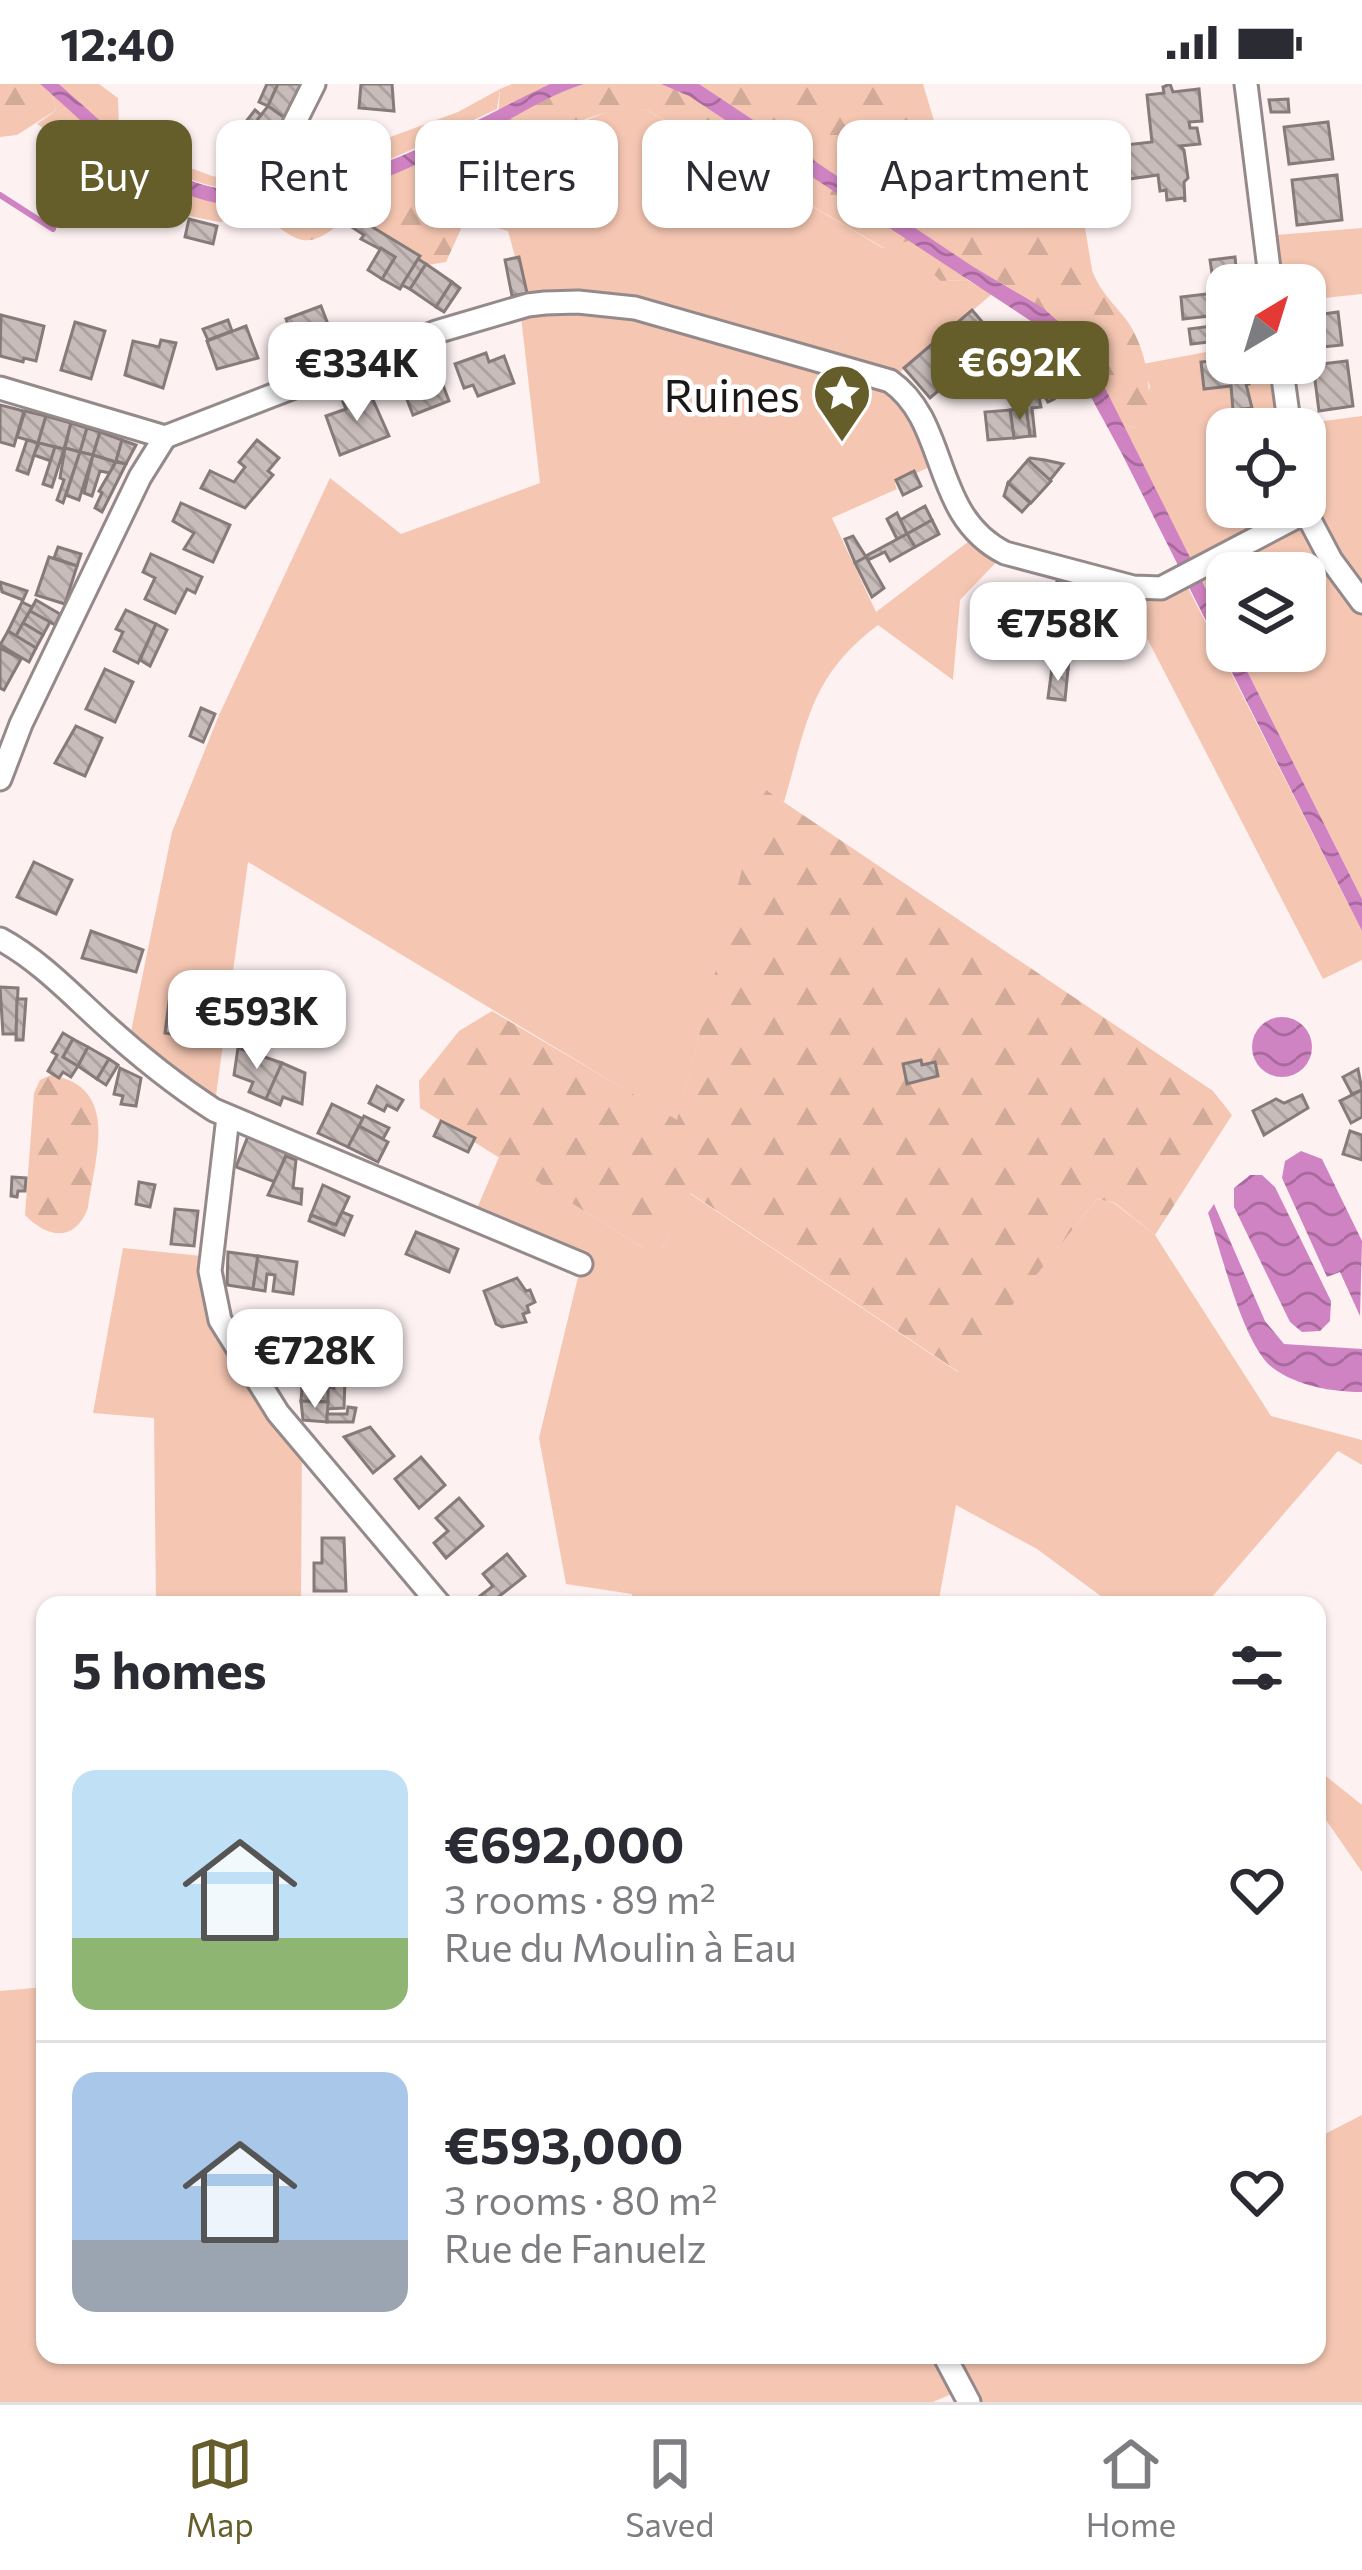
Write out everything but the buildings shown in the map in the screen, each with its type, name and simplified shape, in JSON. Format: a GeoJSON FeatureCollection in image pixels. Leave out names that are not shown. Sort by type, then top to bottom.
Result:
{"type":"FeatureCollection","features":[{"type":"Feature","properties":{"kind":"street"},"geometry":{"type":"LineString","coordinates":[[296,120],[314,84]]}},
{"type":"Feature","properties":{"kind":"street"},"geometry":{"type":"LineString","coordinates":[[1246,84],[1268,264]]}},
{"type":"Feature","properties":{"kind":"street"},"geometry":{"type":"LineString","coordinates":[[0,779],[20,724],[150,457],[166,437],[487,316],[545,303],[635,308],[890,381],[916,407],[952,498],[968,525],[1005,553],[1150,590],[1174,583],[1272,528]]}},
{"type":"Feature","properties":{"kind":"street"},"geometry":{"type":"LineString","coordinates":[[0,388],[166,437]]}},
{"type":"Feature","properties":{"kind":"street"},"geometry":{"type":"LineString","coordinates":[[1315,528],[1362,602]]}},
{"type":"Feature","properties":{"kind":"street"},"geometry":{"type":"LineString","coordinates":[[0,939],[34,960],[176,1086],[228,1117],[581,1264]]}},
{"type":"Feature","properties":{"kind":"street"},"geometry":{"type":"LineString","coordinates":[[228,1117],[210,1271],[220,1320],[278,1413],[432,1596]]}},
{"type":"Feature","properties":{"kind":"street"},"geometry":{"type":"LineString","coordinates":[[949,2364],[969,2402]]}},
{"type":"Feature","properties":{"kind":"green space"},"geometry":{"type":"Polygon","coordinates":[[[0,84],[40,84],[52,94],[56,110],[17,135],[0,137],[0,84]]]}},
{"type":"Feature","properties":{"kind":"green space"},"geometry":{"type":"Polygon","coordinates":[[[59,84],[99,84],[118,98],[119,120],[99,120],[59,84]]]}},
{"type":"Feature","properties":{"kind":"green space"},"geometry":{"type":"Polygon","coordinates":[[[512,84],[923,84],[934,120],[837,120],[837,221],[813,207],[813,120],[664,120],[647,110],[624,109],[586,120],[498,120],[500,89],[512,84]]]}},
{"type":"Feature","properties":{"kind":"green space"},"geometry":{"type":"Polygon","coordinates":[[[500,89],[497,109],[474,120],[436,120],[500,89]]]}},
{"type":"Feature","properties":{"kind":"green space"},"geometry":{"type":"Polygon","coordinates":[[[52,94],[82,120],[42,120],[56,110],[52,94]]]}},
{"type":"Feature","properties":{"kind":"green space"},"geometry":{"type":"Polygon","coordinates":[[[621,106],[647,110],[664,120],[642,120],[642,228],[813,228],[813,207],[837,221],[837,228],[849,228],[883,248],[908,240],[928,253],[941,281],[967,280],[992,294],[890,381],[938,463],[895,483],[897,489],[832,518],[876,612],[977,535],[1005,553],[960,600],[953,680],[878,625],[855,644],[824,683],[806,725],[784,802],[763,790],[677,1121],[248,862],[214,1110],[128,1046],[172,832],[219,715],[330,478],[401,534],[540,483],[520,308],[528,304],[508,231],[497,228],[618,228],[618,120],[587,120],[621,106]]]}},
{"type":"Feature","properties":{"kind":"green space"},"geometry":{"type":"Polygon","coordinates":[[[415,128],[413,149],[391,158],[391,137],[415,128]]]}},
{"type":"Feature","properties":{"kind":"green space"},"geometry":{"type":"Polygon","coordinates":[[[415,164],[415,228],[460,228],[446,262],[428,265],[357,228],[391,228],[391,174],[415,164]]]}},
{"type":"Feature","properties":{"kind":"green space"},"geometry":{"type":"Polygon","coordinates":[[[192,168],[216,177],[216,185],[196,181],[192,168]]]}},
{"type":"Feature","properties":{"kind":"green space"},"geometry":{"type":"Polygon","coordinates":[[[192,194],[216,201],[216,221],[192,217],[192,194]]]}},
{"type":"Feature","properties":{"kind":"green space"},"geometry":{"type":"Polygon","coordinates":[[[280,228],[333,228],[312,240],[280,228]]]}},
{"type":"Feature","properties":{"kind":"green space"},"geometry":{"type":"Polygon","coordinates":[[[850,228],[1085,228],[1095,277],[1143,353],[1149,394],[1146,420],[1136,428],[1123,425],[1079,349],[1026,299],[973,267],[967,280],[941,281],[929,270],[927,253],[908,241],[884,248],[850,228]]]}},
{"type":"Feature","properties":{"kind":"green space"},"geometry":{"type":"Polygon","coordinates":[[[1362,228],[1362,294],[1326,298],[1326,264],[1281,264],[1276,235],[1362,228]]]}},
{"type":"Feature","properties":{"kind":"green space"},"geometry":{"type":"Polygon","coordinates":[[[1206,352],[1206,384],[1272,384],[1276,408],[1206,408],[1206,528],[1326,528],[1326,421],[1362,416],[1362,899],[1248,672],[1326,672],[1326,552],[1206,552],[1206,589],[1123,425],[1136,428],[1150,387],[1143,364],[1206,352]]]}},
{"type":"Feature","properties":{"kind":"green space"},"geometry":{"type":"Polygon","coordinates":[[[1094,577],[1183,578],[1206,623],[1206,672],[1231,672],[1362,931],[1362,960],[1323,979],[1135,615],[1091,597],[1094,577]]]}},
{"type":"Feature","properties":{"kind":"green space"},"geometry":{"type":"Polygon","coordinates":[[[763,788],[1213,1091],[1232,1115],[1155,1235],[1115,1203],[1097,1199],[959,1372],[690,1193],[662,1249],[645,1249],[420,1108],[419,1081],[459,1031],[492,1011],[677,1120],[763,788]]]}},
{"type":"Feature","properties":{"kind":"green space"},"geometry":{"type":"Polygon","coordinates":[[[51,1075],[73,1082],[87,1094],[98,1127],[88,1208],[76,1227],[60,1233],[43,1229],[25,1215],[34,1093],[40,1080],[51,1075]]]}},
{"type":"Feature","properties":{"kind":"green space"},"geometry":{"type":"Polygon","coordinates":[[[499,1157],[645,1249],[662,1249],[689,1193],[958,1372],[1097,1199],[1114,1203],[1155,1235],[1271,1416],[1362,1440],[1362,1465],[1338,1451],[1213,1596],[1101,1596],[1037,1549],[956,1505],[940,1596],[632,1596],[566,1584],[539,1438],[581,1265],[472,1220],[499,1157]]]}},
{"type":"Feature","properties":{"kind":"green space"},"geometry":{"type":"Polygon","coordinates":[[[123,1248],[212,1257],[212,1294],[302,1443],[301,1596],[156,1596],[154,1418],[93,1413],[123,1248]]]}},
{"type":"Feature","properties":{"kind":"green space"},"geometry":{"type":"Polygon","coordinates":[[[1326,1776],[1362,1805],[1362,1872],[1326,1820],[1326,1776]]]}},
{"type":"Feature","properties":{"kind":"green space"},"geometry":{"type":"Polygon","coordinates":[[[36,1988],[36,2364],[1326,2364],[1326,2133],[1362,2115],[1362,2402],[969,2402],[961,2390],[933,2402],[0,2402],[0,1991],[36,1988]]]}},
{"type":"Feature","properties":{"kind":"water"},"geometry":{"type":"Polygon","coordinates":[[[40,84],[59,84],[100,120],[81,120],[40,84]]]}},
{"type":"Feature","properties":{"kind":"water"},"geometry":{"type":"Polygon","coordinates":[[[550,84],[584,84],[509,120],[476,120],[550,84]]]}},
{"type":"Feature","properties":{"kind":"water"},"geometry":{"type":"Polygon","coordinates":[[[661,84],[699,84],[753,120],[725,120],[661,84]]]}},
{"type":"Feature","properties":{"kind":"water"},"geometry":{"type":"Polygon","coordinates":[[[415,150],[415,165],[391,175],[391,160],[415,150]]]}},
{"type":"Feature","properties":{"kind":"water"},"geometry":{"type":"Polygon","coordinates":[[[813,160],[837,176],[837,193],[813,178],[813,160]]]}},
{"type":"Feature","properties":{"kind":"water"},"geometry":{"type":"Polygon","coordinates":[[[192,180],[216,187],[216,202],[194,197],[192,180]]]}},
{"type":"Feature","properties":{"kind":"water"},"geometry":{"type":"Polygon","coordinates":[[[889,228],[915,228],[1043,308],[1067,329],[1105,388],[1206,589],[1206,621],[1122,454],[1052,335],[889,228]]]}},
{"type":"Feature","properties":{"kind":"water"},"geometry":{"type":"Polygon","coordinates":[[[1232,672],[1248,672],[1362,899],[1362,931],[1232,672]]]}},
{"type":"Feature","properties":{"kind":"water"},"geometry":{"type":"Polygon","coordinates":[[[1282,1017],[1303,1026],[1312,1047],[1303,1068],[1282,1077],[1261,1068],[1252,1047],[1261,1026],[1282,1017]]]}},
{"type":"Feature","properties":{"kind":"water"},"geometry":{"type":"Polygon","coordinates":[[[1301,1151],[1322,1159],[1362,1241],[1360,1316],[1340,1272],[1327,1277],[1282,1178],[1285,1161],[1301,1151]]]}},
{"type":"Feature","properties":{"kind":"water"},"geometry":{"type":"Polygon","coordinates":[[[1250,1175],[1262,1175],[1275,1187],[1331,1301],[1330,1321],[1320,1331],[1302,1332],[1290,1322],[1234,1207],[1234,1188],[1250,1175]]]}},
{"type":"Feature","properties":{"kind":"water"},"geometry":{"type":"Polygon","coordinates":[[[1214,1204],[1265,1321],[1284,1344],[1362,1349],[1362,1392],[1304,1384],[1262,1357],[1226,1273],[1208,1213],[1214,1204]]]}},
{"type":"Feature","properties":{"kind":"waterway"},"geometry":{"type":"LineString","coordinates":[[0,195],[53,229]]}},
{"type":"Feature","properties":{"kind":"place","name":"Ruines"},"geometry":{"type":"Point","coordinates":[842,444]}}]}
